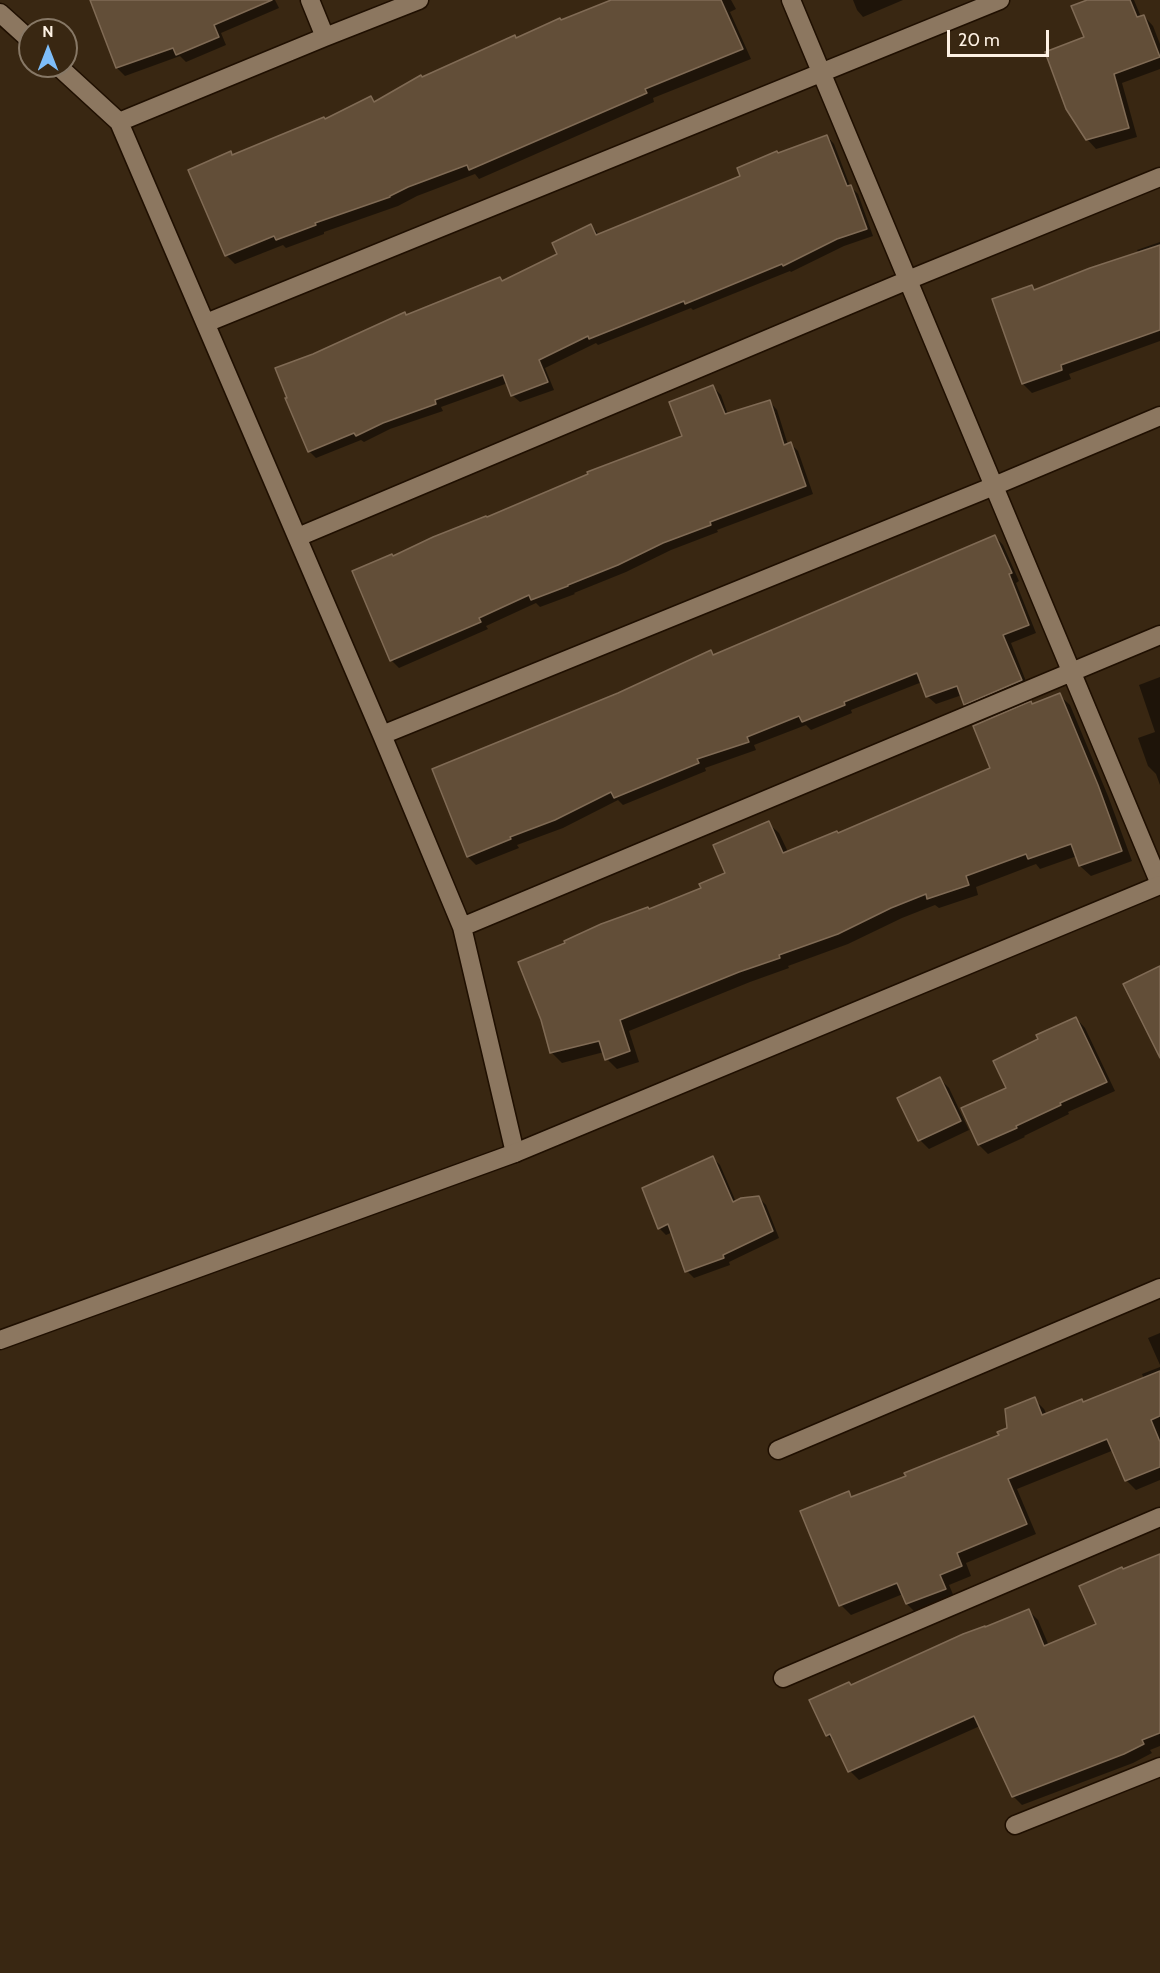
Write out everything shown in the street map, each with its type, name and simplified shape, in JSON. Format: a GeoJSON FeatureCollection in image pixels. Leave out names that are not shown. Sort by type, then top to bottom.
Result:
{"type":"FeatureCollection","features":[{"type":"Feature","properties":{"kind":"street"},"geometry":{"type":"LineString","coordinates":[[310,0],[325,36]]}},
{"type":"Feature","properties":{"kind":"street"},"geometry":{"type":"LineString","coordinates":[[119,122],[325,36],[419,0]]}},
{"type":"Feature","properties":{"kind":"street"},"geometry":{"type":"LineString","coordinates":[[0,1340],[515,1153],[1160,885],[791,0]]}},
{"type":"Feature","properties":{"kind":"street"},"geometry":{"type":"LineString","coordinates":[[206,323],[1000,0]]}},
{"type":"Feature","properties":{"kind":"street"},"geometry":{"type":"LineString","coordinates":[[0,13],[18,29]]}},
{"type":"Feature","properties":{"kind":"street"},"geometry":{"type":"LineString","coordinates":[[71,78],[119,122],[298,537],[462,927],[515,1153]]}},
{"type":"Feature","properties":{"kind":"street"},"geometry":{"type":"LineString","coordinates":[[298,537],[908,280],[1160,177]]}},
{"type":"Feature","properties":{"kind":"street"},"geometry":{"type":"LineString","coordinates":[[382,735],[1160,416]]}},
{"type":"Feature","properties":{"kind":"street"},"geometry":{"type":"LineString","coordinates":[[462,927],[1160,635]]}},
{"type":"Feature","properties":{"kind":"street"},"geometry":{"type":"LineString","coordinates":[[778,1450],[1160,1288]]}},
{"type":"Feature","properties":{"kind":"street"},"geometry":{"type":"LineString","coordinates":[[783,1678],[1160,1517]]}},
{"type":"Feature","properties":{"kind":"street"},"geometry":{"type":"LineString","coordinates":[[1015,1825],[1160,1767]]}},
{"type":"Feature","properties":{"kind":"building"},"geometry":{"type":"Polygon","coordinates":[[[90,0],[272,0],[214,25],[219,37],[176,55],[173,48],[116,68],[90,0]]]}},
{"type":"Feature","properties":{"kind":"building"},"geometry":{"type":"Polygon","coordinates":[[[611,0],[721,0],[743,49],[645,89],[647,93],[469,170],[467,165],[408,187],[390,197],[315,223],[316,225],[276,240],[274,236],[225,256],[188,170],[231,151],[232,155],[324,117],[325,119],[371,96],[374,102],[421,75],[422,77],[515,35],[516,38],[560,18],[561,20],[611,0]]]}},
{"type":"Feature","properties":{"kind":"building"},"geometry":{"type":"Polygon","coordinates":[[[1087,0],[1130,0],[1137,17],[1144,15],[1160,57],[1114,74],[1129,128],[1086,140],[1066,109],[1045,52],[1084,37],[1071,6],[1087,0]]]}},
{"type":"Feature","properties":{"kind":"building"},"geometry":{"type":"Polygon","coordinates":[[[827,135],[847,186],[851,185],[867,229],[837,239],[783,266],[782,264],[685,304],[684,301],[589,339],[588,336],[539,360],[548,382],[511,396],[503,375],[435,400],[436,404],[383,423],[356,436],[354,433],[308,452],[275,368],[313,354],[405,312],[406,315],[500,277],[502,281],[557,254],[552,243],[591,224],[596,235],[740,176],[737,168],[777,151],[778,153],[827,135]]]}},
{"type":"Feature","properties":{"kind":"building"},"geometry":{"type":"Polygon","coordinates":[[[1160,245],[1160,330],[1061,365],[1062,370],[1022,384],[992,299],[1032,285],[1034,290],[1090,268],[1160,245]]]}},
{"type":"Feature","properties":{"kind":"building"},"geometry":{"type":"Polygon","coordinates":[[[713,385],[725,414],[770,400],[784,445],[791,442],[806,486],[710,522],[711,525],[663,543],[568,586],[531,600],[529,595],[479,618],[481,622],[390,661],[352,571],[487,517],[588,474],[587,472],[682,436],[669,402],[713,385]]]}},
{"type":"Feature","properties":{"kind":"building"},"geometry":{"type":"Polygon","coordinates":[[[995,535],[1012,573],[1009,574],[1029,625],[1003,635],[1022,680],[964,705],[957,686],[926,697],[917,673],[844,702],[845,705],[802,722],[799,716],[747,737],[749,742],[697,759],[699,763],[614,798],[611,792],[555,820],[467,857],[432,769],[618,693],[711,650],[713,655],[995,535]]]}},
{"type":"Feature","properties":{"kind":"building"},"geometry":{"type":"Polygon","coordinates":[[[1060,693],[1122,851],[1079,866],[1071,844],[1028,859],[1026,854],[966,876],[969,885],[927,899],[926,894],[838,934],[779,955],[780,958],[620,1020],[630,1051],[605,1060],[599,1041],[550,1053],[541,1020],[518,962],[565,943],[564,941],[601,924],[648,907],[649,909],[701,888],[699,884],[725,873],[713,845],[769,821],[783,853],[837,831],[838,833],[990,768],[973,726],[1031,701],[1032,704],[1060,693]]]}},
{"type":"Feature","properties":{"kind":"building"},"geometry":{"type":"Polygon","coordinates":[[[1160,966],[1160,1058],[1123,984],[1160,966]]]}},
{"type":"Feature","properties":{"kind":"building"},"geometry":{"type":"Polygon","coordinates":[[[1076,1017],[1107,1082],[1060,1103],[1061,1105],[1016,1126],[1017,1128],[978,1145],[961,1108],[1006,1088],[993,1061],[1038,1039],[1036,1035],[1076,1017]]]}},
{"type":"Feature","properties":{"kind":"building"},"geometry":{"type":"Polygon","coordinates":[[[940,1077],[961,1121],[918,1141],[897,1098],[940,1077]]]}},
{"type":"Feature","properties":{"kind":"building"},"geometry":{"type":"Polygon","coordinates":[[[713,1156],[733,1202],[741,1198],[759,1196],[773,1231],[723,1255],[724,1258],[685,1272],[668,1224],[658,1229],[642,1188],[713,1156]]]}},
{"type":"Feature","properties":{"kind":"building"},"geometry":{"type":"Polygon","coordinates":[[[1160,1371],[1160,1416],[1151,1420],[1160,1442],[1160,1467],[1125,1481],[1107,1439],[1008,1479],[1027,1524],[957,1553],[962,1566],[940,1575],[946,1589],[906,1604],[897,1583],[839,1606],[800,1511],[849,1491],[851,1497],[906,1476],[904,1473],[999,1435],[997,1432],[1007,1428],[1005,1409],[1035,1397],[1042,1415],[1082,1399],[1083,1402],[1160,1371]]]}},
{"type":"Feature","properties":{"kind":"building"},"geometry":{"type":"Polygon","coordinates":[[[1160,1554],[1160,1733],[1142,1740],[1144,1744],[1124,1754],[1012,1797],[974,1716],[848,1772],[830,1734],[826,1736],[809,1700],[849,1682],[851,1685],[963,1634],[1029,1609],[1044,1646],[1096,1624],[1079,1586],[1122,1567],[1123,1569],[1160,1554]]]}}]}
